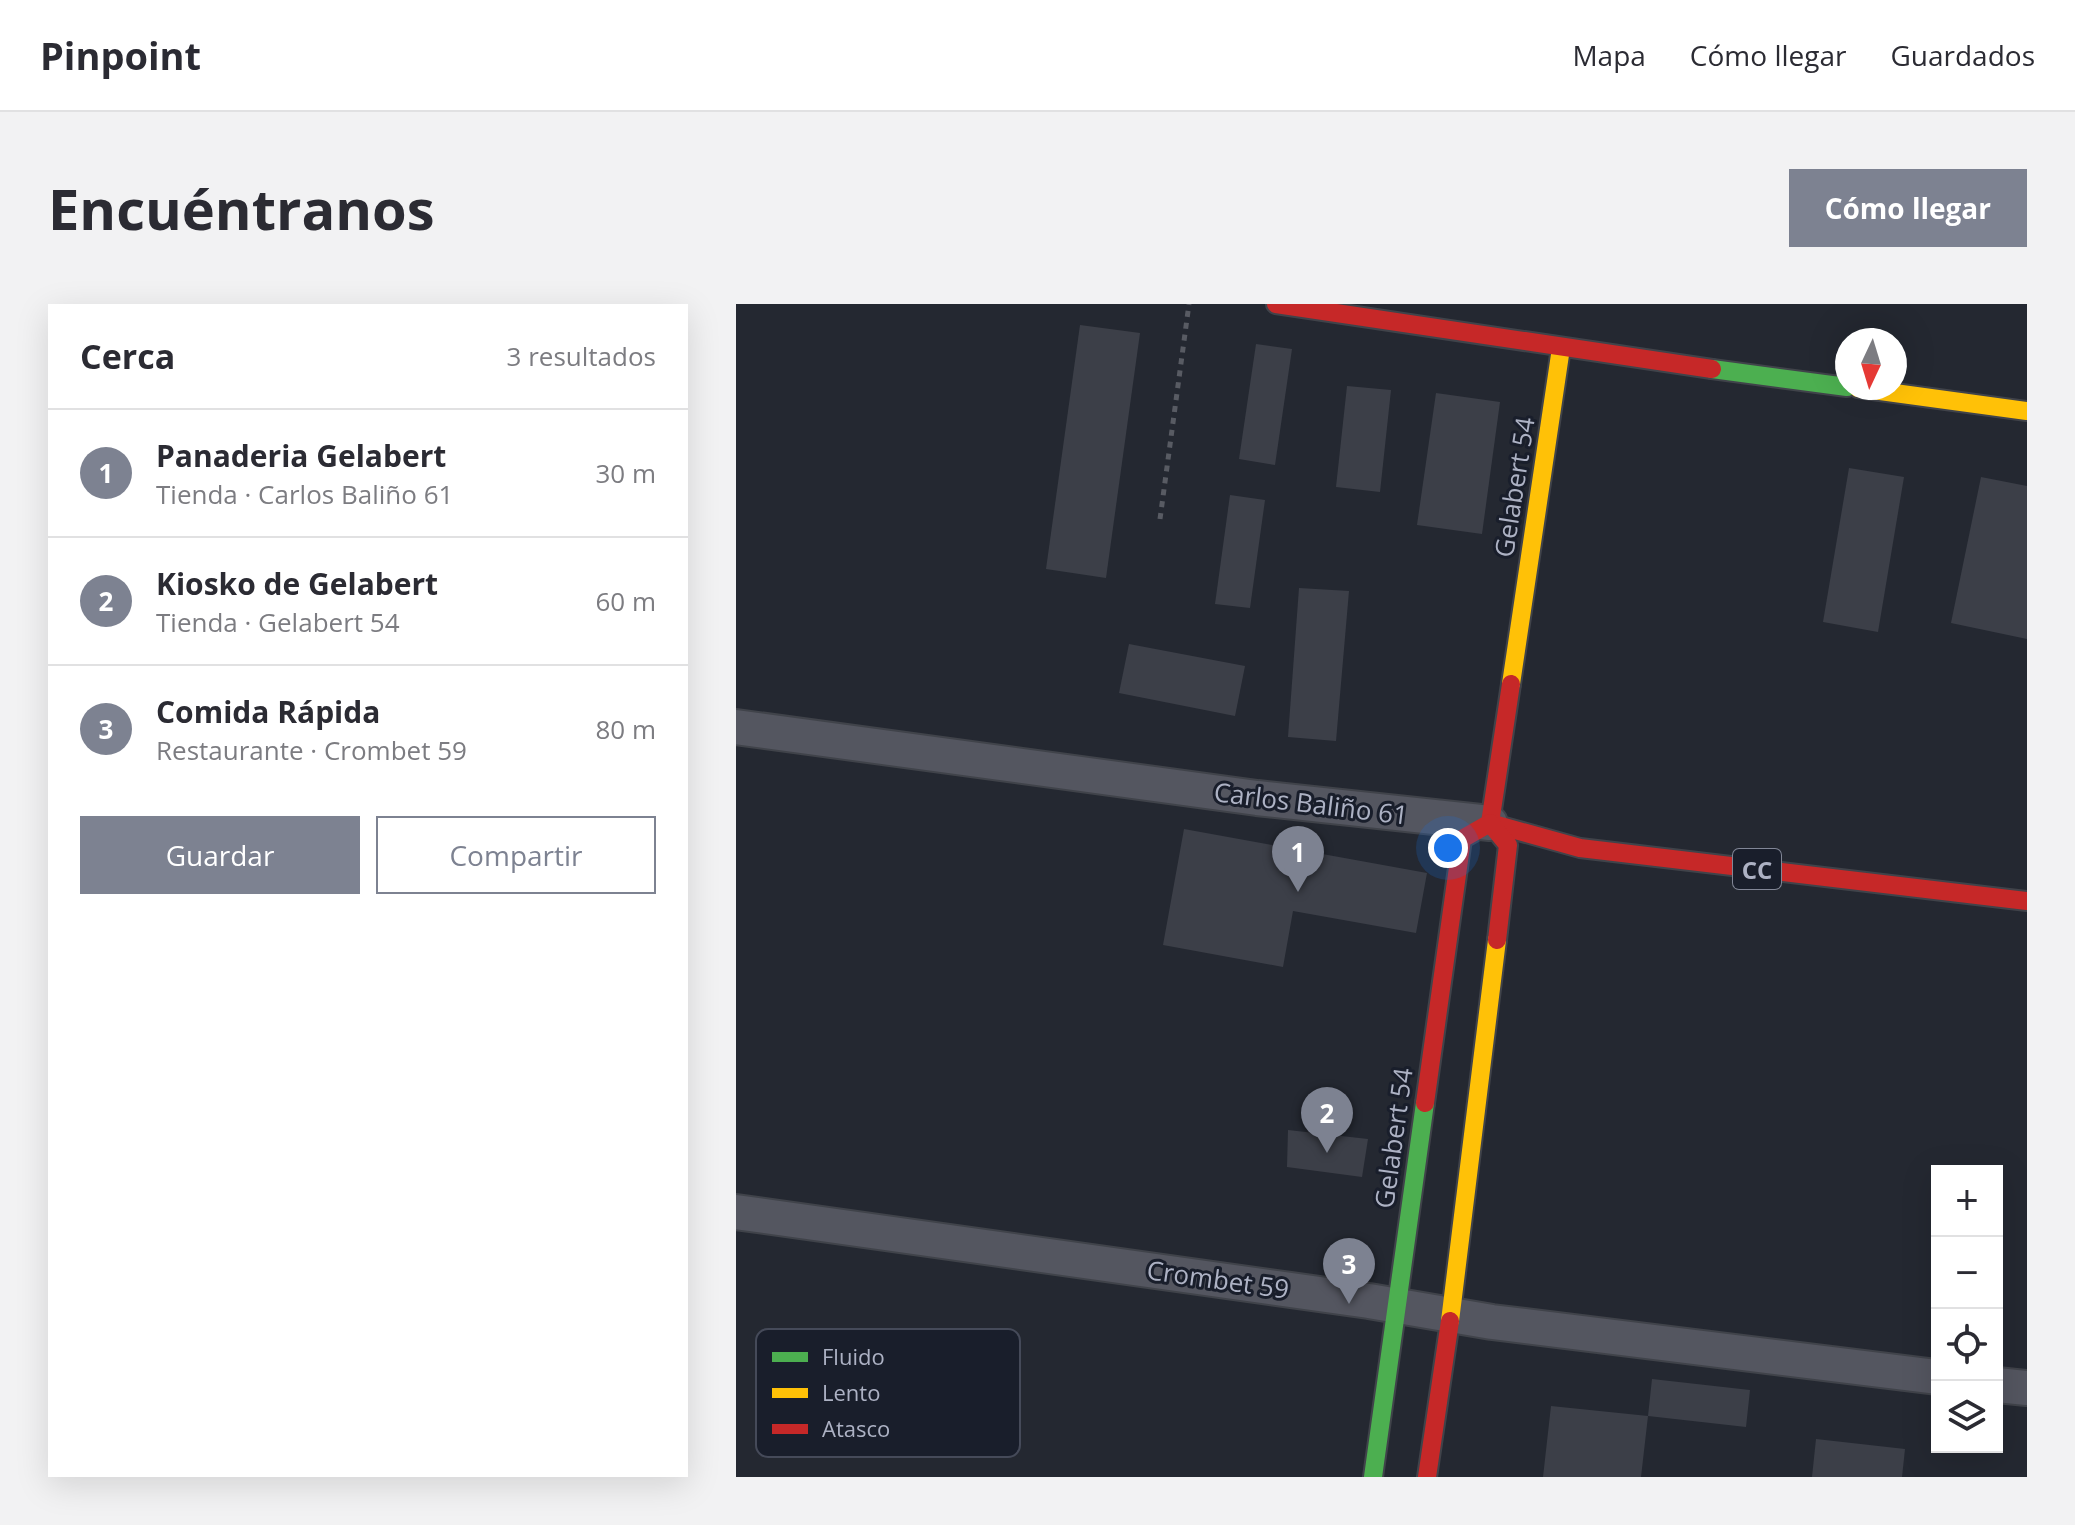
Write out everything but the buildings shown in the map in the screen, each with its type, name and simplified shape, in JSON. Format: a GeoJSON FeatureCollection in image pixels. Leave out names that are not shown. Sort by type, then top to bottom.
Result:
{"type":"FeatureCollection","features":[{"type":"Feature","properties":{"kind":"main road"},"geometry":{"type":"LineString","coordinates":[[1276,304],[1561,348],[1835,385]]}},
{"type":"Feature","properties":{"kind":"main road","name":"Gelabert 54"},"geometry":{"type":"LineString","coordinates":[[1373,1477],[1462,839],[1490,823],[1561,348]]}},
{"type":"Feature","properties":{"kind":"main road"},"geometry":{"type":"LineString","coordinates":[[1907,395],[2027,411]]}},
{"type":"Feature","properties":{"kind":"main road"},"geometry":{"type":"LineString","coordinates":[[1427,1477],[1451,1315],[1508,845],[1490,823]]}},
{"type":"Feature","properties":{"kind":"main road","name":"Carlos Baliño 61"},"geometry":{"type":"LineString","coordinates":[[1490,823],[1580,848],[2027,901]]}},
{"type":"Feature","properties":{"kind":"street","name":"Carlos Baliño 61"},"geometry":{"type":"LineString","coordinates":[[736,727],[1257,798],[1490,823]]}},
{"type":"Feature","properties":{"kind":"street","name":"Crombet 59"},"geometry":{"type":"LineString","coordinates":[[736,1212],[1507,1324],[1931,1376]]}},
{"type":"Feature","properties":{"kind":"street"},"geometry":{"type":"LineString","coordinates":[[2003,1386],[2027,1388]]}},
{"type":"Feature","properties":{"kind":"path"},"geometry":{"type":"LineString","coordinates":[[1160,519],[1189,304]]}},
{"type":"Feature","properties":{"kind":"traffic: fast"},"geometry":{"type":"LineString","coordinates":[[1712,369],[1835,385]]}},
{"type":"Feature","properties":{"kind":"traffic: fast"},"geometry":{"type":"LineString","coordinates":[[1373,1477],[1425,1103]]}},
{"type":"Feature","properties":{"kind":"traffic: slow"},"geometry":{"type":"LineString","coordinates":[[1511,684],[1561,348]]}},
{"type":"Feature","properties":{"kind":"traffic: slow"},"geometry":{"type":"LineString","coordinates":[[1907,395],[2027,411]]}},
{"type":"Feature","properties":{"kind":"traffic: slow"},"geometry":{"type":"LineString","coordinates":[[1450,1321],[1497,940]]}},
{"type":"Feature","properties":{"kind":"traffic: jam"},"geometry":{"type":"LineString","coordinates":[[1276,304],[1712,369]]}},
{"type":"Feature","properties":{"kind":"traffic: jam"},"geometry":{"type":"LineString","coordinates":[[1511,684],[1490,823],[1580,848],[2027,901]]}},
{"type":"Feature","properties":{"kind":"traffic: jam"},"geometry":{"type":"LineString","coordinates":[[1425,1103],[1462,839],[1490,823],[1508,845],[1497,940]]}},
{"type":"Feature","properties":{"kind":"traffic: jam"},"geometry":{"type":"LineString","coordinates":[[1427,1477],[1450,1321]]}},
{"type":"Feature","properties":{"kind":"place","name":"Panaderia Gelabert"},"geometry":{"type":"Point","coordinates":[1298,892]}},
{"type":"Feature","properties":{"kind":"place","name":"Kiosko de Gelabert"},"geometry":{"type":"Point","coordinates":[1327,1153]}},
{"type":"Feature","properties":{"kind":"place","name":"Comida Rápida"},"geometry":{"type":"Point","coordinates":[1349,1304]}}]}
